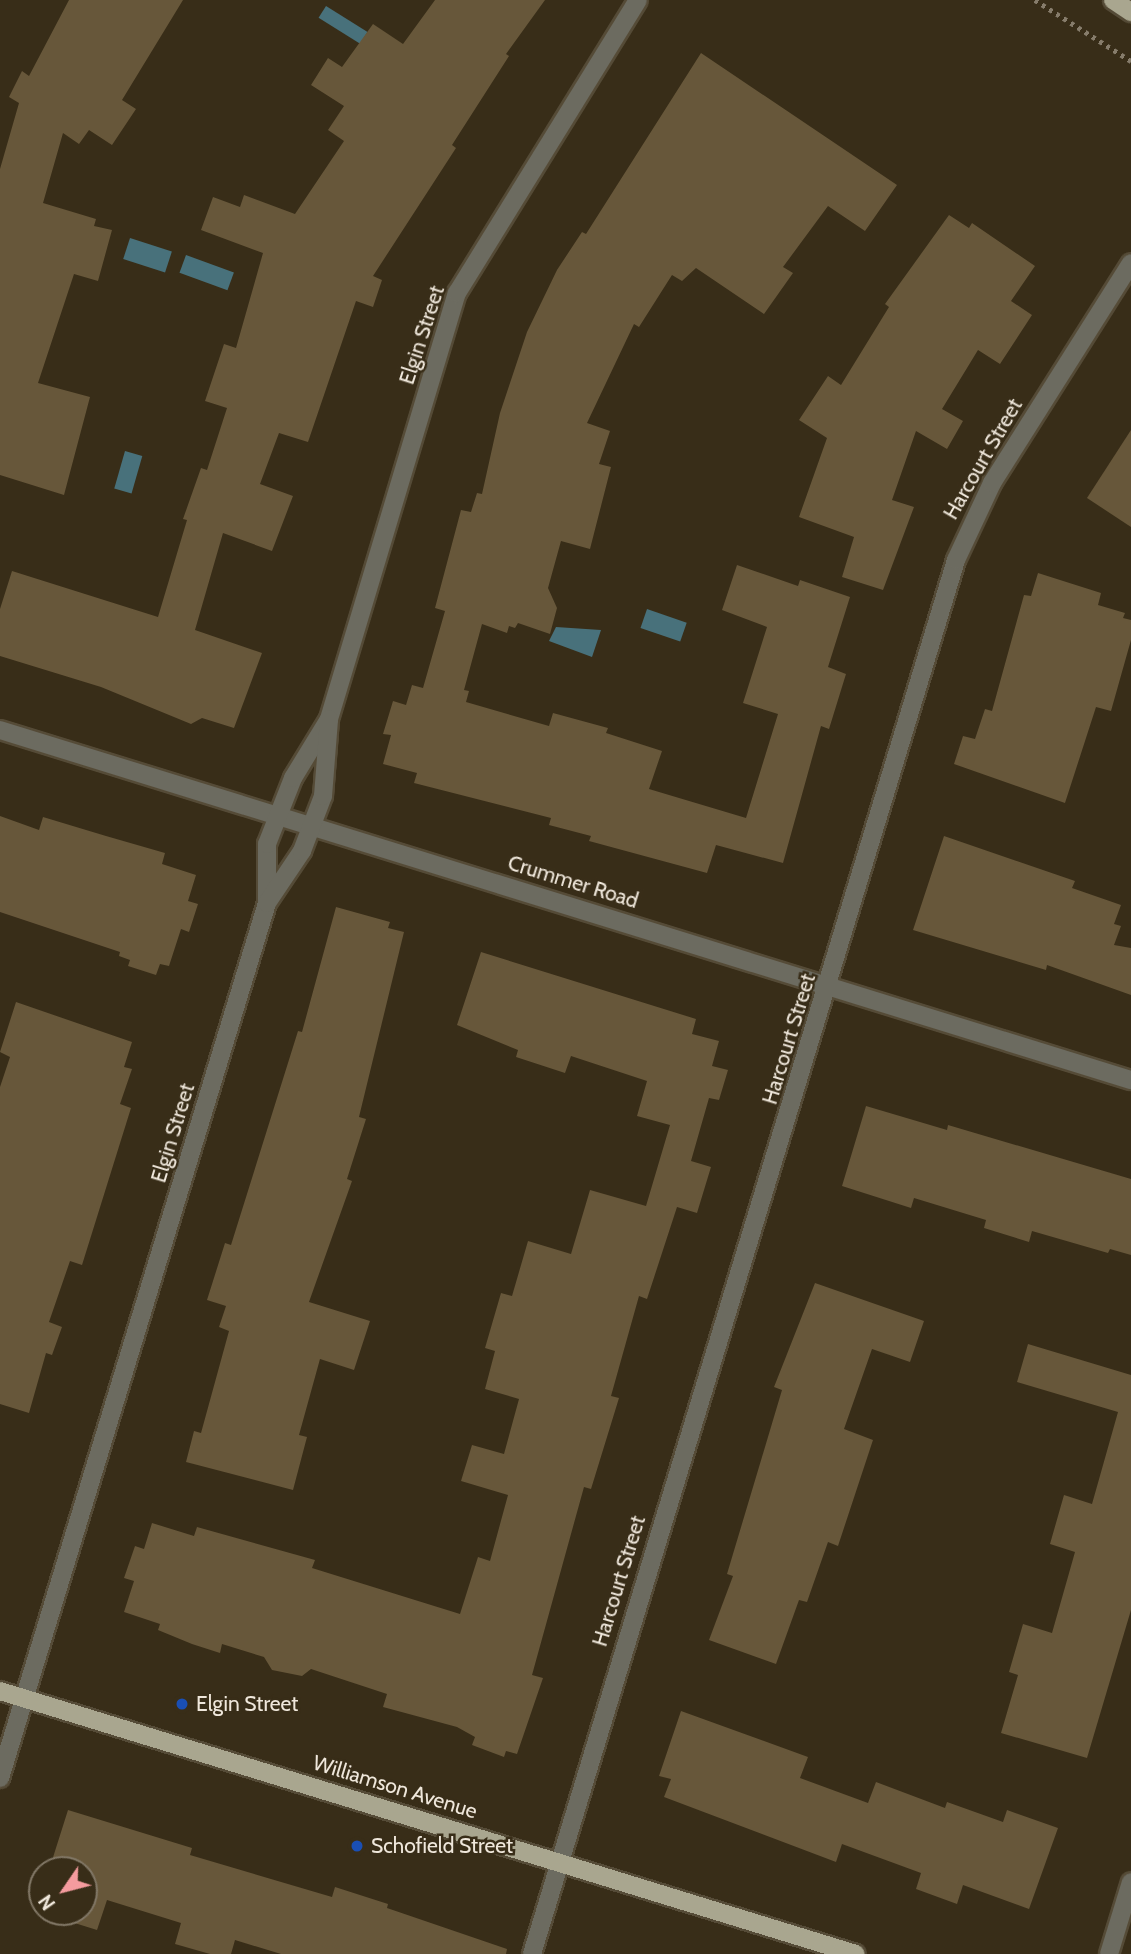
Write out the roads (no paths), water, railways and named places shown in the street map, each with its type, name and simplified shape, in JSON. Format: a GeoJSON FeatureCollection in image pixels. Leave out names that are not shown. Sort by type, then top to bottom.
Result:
{"type":"FeatureCollection","features":[{"type":"Feature","properties":{"kind":"main road"},"geometry":{"type":"LineString","coordinates":[[1113,0],[1131,12]]}},
{"type":"Feature","properties":{"kind":"main road","name":"Williamson Avenue"},"geometry":{"type":"LineString","coordinates":[[0,1691],[856,1954]]}},
{"type":"Feature","properties":{"kind":"street","name":"Elgin Street"},"geometry":{"type":"LineString","coordinates":[[267,903],[267,844],[293,778],[329,719],[457,293],[638,0]]}},
{"type":"Feature","properties":{"kind":"street","name":"Harcourt Street"},"geometry":{"type":"LineString","coordinates":[[559,1861],[657,1531],[830,987],[966,532],[992,483],[1131,263]]}},
{"type":"Feature","properties":{"kind":"street","name":"Elgin Street"},"geometry":{"type":"LineString","coordinates":[[0,1778],[267,903],[302,850],[312,825],[329,763],[329,719]]}},
{"type":"Feature","properties":{"kind":"street","name":"Crummer Road"},"geometry":{"type":"LineString","coordinates":[[0,730],[279,814],[1131,1080]]}},
{"type":"Feature","properties":{"kind":"street"},"geometry":{"type":"LineString","coordinates":[[532,1954],[559,1861]]}},
{"type":"Feature","properties":{"kind":"street"},"geometry":{"type":"LineString","coordinates":[[1109,1954],[1131,1882]]}},
{"type":"Feature","properties":{"kind":"water"},"geometry":{"type":"Polygon","coordinates":[[[326,6],[368,32],[360,44],[319,18],[326,6]]]}},
{"type":"Feature","properties":{"kind":"water"},"geometry":{"type":"Polygon","coordinates":[[[130,238],[172,252],[165,273],[123,259],[130,238]]]}},
{"type":"Feature","properties":{"kind":"water"},"geometry":{"type":"Polygon","coordinates":[[[186,255],[234,272],[227,290],[180,273],[186,255]]]}},
{"type":"Feature","properties":{"kind":"water"},"geometry":{"type":"Polygon","coordinates":[[[125,451],[142,456],[132,493],[114,488],[125,451]]]}},
{"type":"Feature","properties":{"kind":"water"},"geometry":{"type":"Polygon","coordinates":[[[647,609],[687,623],[680,642],[640,628],[647,609]]]}},
{"type":"Feature","properties":{"kind":"water"},"geometry":{"type":"Polygon","coordinates":[[[556,627],[601,630],[592,657],[549,641],[556,627]]]}},
{"type":"Feature","properties":{"kind":"place","name":"Elgin Street"},"geometry":{"type":"Point","coordinates":[182,1704]}},
{"type":"Feature","properties":{"kind":"place","name":"Schofield Street"},"geometry":{"type":"Point","coordinates":[357,1846]}}]}
